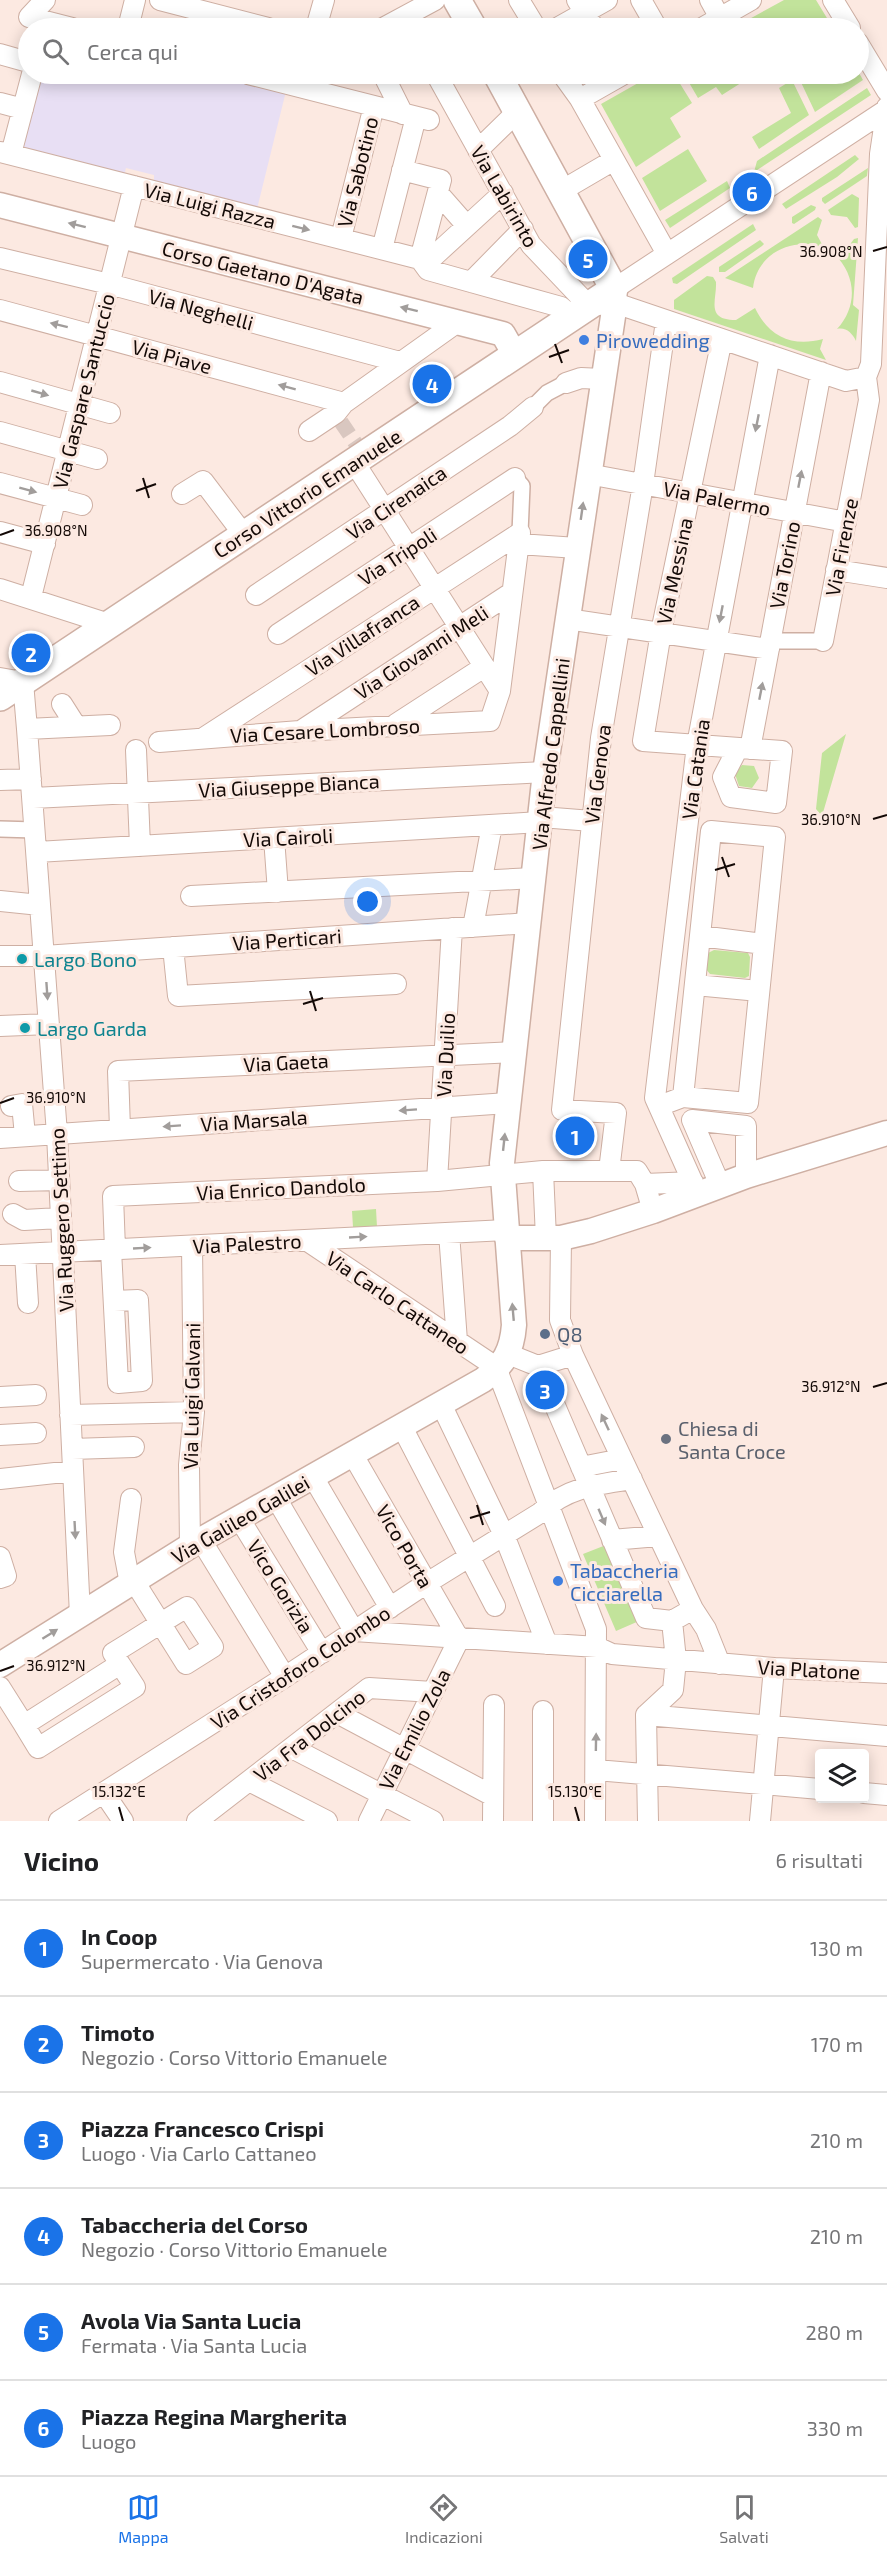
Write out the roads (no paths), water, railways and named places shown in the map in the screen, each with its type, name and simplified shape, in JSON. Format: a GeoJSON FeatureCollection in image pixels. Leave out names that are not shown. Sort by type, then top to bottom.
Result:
{"type":"FeatureCollection","features":[{"type":"Feature","properties":{"kind":"main road"},"geometry":{"type":"LineString","coordinates":[[457,0],[467,18]]}},
{"type":"Feature","properties":{"kind":"main road"},"geometry":{"type":"LineString","coordinates":[[502,84],[561,191],[598,304]]}},
{"type":"Feature","properties":{"kind":"main road","name":"Corso Vittorio Emanuele"},"geometry":{"type":"LineString","coordinates":[[0,698],[12,680],[109,624],[244,535],[358,454],[598,304]]}},
{"type":"Feature","properties":{"kind":"street"},"geometry":{"type":"LineString","coordinates":[[40,18],[45,0]]}},
{"type":"Feature","properties":{"kind":"street"},"geometry":{"type":"LineString","coordinates":[[130,18],[135,0]]}},
{"type":"Feature","properties":{"kind":"street"},"geometry":{"type":"LineString","coordinates":[[160,0],[229,18]]}},
{"type":"Feature","properties":{"kind":"street"},"geometry":{"type":"LineString","coordinates":[[319,18],[324,0]]}},
{"type":"Feature","properties":{"kind":"street"},"geometry":{"type":"LineString","coordinates":[[414,18],[435,0]]}},
{"type":"Feature","properties":{"kind":"street"},"geometry":{"type":"LineString","coordinates":[[519,0],[530,18]]}},
{"type":"Feature","properties":{"kind":"street"},"geometry":{"type":"LineString","coordinates":[[585,14],[606,0]]}},
{"type":"Feature","properties":{"kind":"street"},"geometry":{"type":"LineString","coordinates":[[641,0],[651,18]]}},
{"type":"Feature","properties":{"kind":"street"},"geometry":{"type":"LineString","coordinates":[[714,8],[751,0]]}},
{"type":"Feature","properties":{"kind":"street"},"geometry":{"type":"LineString","coordinates":[[833,0],[844,18]]}},
{"type":"Feature","properties":{"kind":"street"},"geometry":{"type":"LineString","coordinates":[[0,54],[18,59]]}},
{"type":"Feature","properties":{"kind":"street"},"geometry":{"type":"LineString","coordinates":[[598,304],[887,103],[869,66]]}},
{"type":"Feature","properties":{"kind":"street"},"geometry":{"type":"LineString","coordinates":[[5,153],[23,109],[29,84]]}},
{"type":"Feature","properties":{"kind":"street"},"geometry":{"type":"LineString","coordinates":[[313,84],[374,106],[416,117]]}},
{"type":"Feature","properties":{"kind":"street"},"geometry":{"type":"LineString","coordinates":[[391,84],[416,117]]}},
{"type":"Feature","properties":{"kind":"street","name":"Via Labirinto"},"geometry":{"type":"LineString","coordinates":[[442,84],[531,245],[598,304]]}},
{"type":"Feature","properties":{"kind":"street"},"geometry":{"type":"LineString","coordinates":[[570,87],[609,163],[667,254]]}},
{"type":"Feature","properties":{"kind":"street"},"geometry":{"type":"LineString","coordinates":[[0,103],[23,109]]}},
{"type":"Feature","properties":{"kind":"street","name":"Via Firenze"},"geometry":{"type":"LineString","coordinates":[[769,645],[823,641],[869,400],[866,377],[871,364],[880,154],[887,103]]}},
{"type":"Feature","properties":{"kind":"street","name":"Via Sabotino"},"geometry":{"type":"LineString","coordinates":[[341,238],[374,106]]}},
{"type":"Feature","properties":{"kind":"street"},"geometry":{"type":"LineString","coordinates":[[478,150],[517,111]]}},
{"type":"Feature","properties":{"kind":"street"},"geometry":{"type":"LineString","coordinates":[[382,249],[416,117]]}},
{"type":"Feature","properties":{"kind":"street","name":"Via Luigi Razza"},"geometry":{"type":"LineString","coordinates":[[5,153],[420,259],[428,270],[561,307],[598,304],[820,377],[846,381],[866,377]]}},
{"type":"Feature","properties":{"kind":"street"},"geometry":{"type":"LineString","coordinates":[[561,191],[609,163]]}},
{"type":"Feature","properties":{"kind":"street"},"geometry":{"type":"LineString","coordinates":[[402,170],[441,180],[420,259],[432,258],[502,193]]}},
{"type":"Feature","properties":{"kind":"street","name":"Via Gaspare Santuccio"},"geometry":{"type":"LineString","coordinates":[[31,597],[134,186]]}},
{"type":"Feature","properties":{"kind":"street"},"geometry":{"type":"LineString","coordinates":[[438,193],[467,226]]}},
{"type":"Feature","properties":{"kind":"street","name":"Corso Gaetano D'Agata"},"geometry":{"type":"LineString","coordinates":[[0,205],[459,321],[503,334],[515,355]]}},
{"type":"Feature","properties":{"kind":"street"},"geometry":{"type":"LineString","coordinates":[[471,282],[523,229]]}},
{"type":"Feature","properties":{"kind":"street","name":"Via Neghelli"},"geometry":{"type":"LineString","coordinates":[[0,258],[110,284],[400,362]]}},
{"type":"Feature","properties":{"kind":"street","name":"Via Alfredo Cappellini"},"geometry":{"type":"LineString","coordinates":[[494,1367],[513,1344],[514,1325],[503,1230],[502,1175],[545,772],[602,379],[598,304]]}},
{"type":"Feature","properties":{"kind":"street","name":"Via Piave"},"geometry":{"type":"LineString","coordinates":[[0,310],[97,335],[340,413]]}},
{"type":"Feature","properties":{"kind":"street"},"geometry":{"type":"LineString","coordinates":[[309,431],[340,413],[400,362],[459,321]]}},
{"type":"Feature","properties":{"kind":"street","name":"Via Genova"},"geometry":{"type":"LineString","coordinates":[[609,1171],[616,1113],[562,1110],[601,738],[618,626],[644,484],[666,325]]}},
{"type":"Feature","properties":{"kind":"street","name":"Via Messina"},"geometry":{"type":"LineString","coordinates":[[697,745],[643,741],[661,632],[721,344]]}},
{"type":"Feature","properties":{"kind":"street","name":"Via Catania"},"geometry":{"type":"LineString","coordinates":[[700,1183],[656,1098],[697,745],[769,360]]}},
{"type":"Feature","properties":{"kind":"street","name":"Via Torino"},"geometry":{"type":"LineString","coordinates":[[697,745],[744,748],[769,645],[820,377]]}},
{"type":"Feature","properties":{"kind":"street"},"geometry":{"type":"LineString","coordinates":[[533,407],[547,393],[566,383],[581,378],[602,379]]}},
{"type":"Feature","properties":{"kind":"street"},"geometry":{"type":"LineString","coordinates":[[0,382],[110,413]]}},
{"type":"Feature","properties":{"kind":"street","name":"Via Cirenaica"},"geometry":{"type":"LineString","coordinates":[[256,595],[510,426],[533,407]]}},
{"type":"Feature","properties":{"kind":"street"},"geometry":{"type":"LineString","coordinates":[[0,432],[97,459]]}},
{"type":"Feature","properties":{"kind":"street"},"geometry":{"type":"LineString","coordinates":[[358,454],[384,509],[500,691]]}},
{"type":"Feature","properties":{"kind":"street","name":"Via Palermo"},"geometry":{"type":"LineString","coordinates":[[588,474],[846,522]]}},
{"type":"Feature","properties":{"kind":"street"},"geometry":{"type":"LineString","coordinates":[[500,691],[519,538],[522,486],[515,478]]}},
{"type":"Feature","properties":{"kind":"street","name":"Via Tripoli"},"geometry":{"type":"LineString","coordinates":[[278,634],[515,478]]}},
{"type":"Feature","properties":{"kind":"street"},"geometry":{"type":"LineString","coordinates":[[182,494],[203,481],[244,535]]}},
{"type":"Feature","properties":{"kind":"street"},"geometry":{"type":"LineString","coordinates":[[0,483],[82,505]]}},
{"type":"Feature","properties":{"kind":"street"},"geometry":{"type":"LineString","coordinates":[[0,532],[45,544]]}},
{"type":"Feature","properties":{"kind":"street"},"geometry":{"type":"LineString","coordinates":[[519,538],[577,548]]}},
{"type":"Feature","properties":{"kind":"street","name":"Via Villafranca"},"geometry":{"type":"LineString","coordinates":[[204,737],[434,588],[519,538]]}},
{"type":"Feature","properties":{"kind":"street"},"geometry":{"type":"LineString","coordinates":[[836,570],[887,578]]}},
{"type":"Feature","properties":{"kind":"street"},"geometry":{"type":"LineString","coordinates":[[0,589],[31,597],[109,624]]}},
{"type":"Feature","properties":{"kind":"street","name":"Via Giovanni Meli"},"geometry":{"type":"LineString","coordinates":[[300,731],[511,593]]}},
{"type":"Feature","properties":{"kind":"street"},"geometry":{"type":"LineString","coordinates":[[567,619],[716,640],[769,645]]}},
{"type":"Feature","properties":{"kind":"street"},"geometry":{"type":"LineString","coordinates":[[394,726],[484,667]]}},
{"type":"Feature","properties":{"kind":"street","name":"Via Ruggero Settimo"},"geometry":{"type":"LineString","coordinates":[[12,680],[27,729],[37,852],[57,1134],[80,1615]]}},
{"type":"Feature","properties":{"kind":"street","name":"Via Cesare Lombroso"},"geometry":{"type":"LineString","coordinates":[[159,742],[204,737],[490,721],[500,691]]}},
{"type":"Feature","properties":{"kind":"street"},"geometry":{"type":"LineString","coordinates":[[62,704],[76,726]]}},
{"type":"Feature","properties":{"kind":"street"},"geometry":{"type":"LineString","coordinates":[[27,729],[110,724]]}},
{"type":"Feature","properties":{"kind":"street"},"geometry":{"type":"LineString","coordinates":[[140,846],[136,750],[159,742]]}},
{"type":"Feature","properties":{"kind":"street","name":"Via Giuseppe Bianca"},"geometry":{"type":"LineString","coordinates":[[0,780],[32,789],[136,792],[545,772]]}},
{"type":"Feature","properties":{"kind":"street","name":"Via Cairoli"},"geometry":{"type":"LineString","coordinates":[[37,852],[492,825],[540,820],[592,821]]}},
{"type":"Feature","properties":{"kind":"street"},"geometry":{"type":"LineString","coordinates":[[473,927],[492,825]]}},
{"type":"Feature","properties":{"kind":"street"},"geometry":{"type":"LineString","coordinates":[[0,829],[35,830]]}},
{"type":"Feature","properties":{"kind":"street"},"geometry":{"type":"LineString","coordinates":[[659,1106],[683,1097],[748,1103],[775,837],[711,831],[683,1097]]}},
{"type":"Feature","properties":{"kind":"street"},"geometry":{"type":"LineString","coordinates":[[274,838],[278,892]]}},
{"type":"Feature","properties":{"kind":"street"},"geometry":{"type":"LineString","coordinates":[[191,896],[534,878]]}},
{"type":"Feature","properties":{"kind":"street"},"geometry":{"type":"LineString","coordinates":[[0,901],[40,905]]}},
{"type":"Feature","properties":{"kind":"street","name":"Via Perticari"},"geometry":{"type":"LineString","coordinates":[[0,956],[44,956],[530,923]]}},
{"type":"Feature","properties":{"kind":"street","name":"Via Duilio"},"geometry":{"type":"LineString","coordinates":[[437,1181],[452,928]]}},
{"type":"Feature","properties":{"kind":"street"},"geometry":{"type":"LineString","coordinates":[[700,936],[764,944]]}},
{"type":"Feature","properties":{"kind":"street"},"geometry":{"type":"LineString","coordinates":[[173,947],[178,996],[396,984]]}},
{"type":"Feature","properties":{"kind":"street"},"geometry":{"type":"LineString","coordinates":[[695,985],[759,991]]}},
{"type":"Feature","properties":{"kind":"street"},"geometry":{"type":"LineString","coordinates":[[0,1026],[49,1024]]}},
{"type":"Feature","properties":{"kind":"street","name":"Via Gaeta"},"geometry":{"type":"LineString","coordinates":[[120,1129],[118,1071],[445,1053],[514,1052]]}},
{"type":"Feature","properties":{"kind":"street","name":"Via Marsala"},"geometry":{"type":"LineString","coordinates":[[0,1138],[508,1103]]}},
{"type":"Feature","properties":{"kind":"street"},"geometry":{"type":"LineString","coordinates":[[11,1106],[22,1104],[25,1136]]}},
{"type":"Feature","properties":{"kind":"street"},"geometry":{"type":"LineString","coordinates":[[700,1183],[692,1120],[746,1126],[754,1173]]}},
{"type":"Feature","properties":{"kind":"street"},"geometry":{"type":"LineString","coordinates":[[653,1211],[645,1184],[700,1183],[754,1173],[887,1133]]}},
{"type":"Feature","properties":{"kind":"street","name":"Via Enrico Dandolo"},"geometry":{"type":"LineString","coordinates":[[113,1250],[113,1196],[437,1181],[543,1172],[637,1171],[645,1184]]}},
{"type":"Feature","properties":{"kind":"street"},"geometry":{"type":"LineString","coordinates":[[543,1172],[554,1238],[560,1320],[573,1355],[693,1609],[726,1665]]}},
{"type":"Feature","properties":{"kind":"street"},"geometry":{"type":"LineString","coordinates":[[18,1181],[59,1180]]}},
{"type":"Feature","properties":{"kind":"street"},"geometry":{"type":"LineString","coordinates":[[503,1230],[554,1238],[653,1211],[700,1183]]}},
{"type":"Feature","properties":{"kind":"street"},"geometry":{"type":"LineString","coordinates":[[13,1214],[24,1220],[60,1218]]}},
{"type":"Feature","properties":{"kind":"street","name":"Via Palestro"},"geometry":{"type":"LineString","coordinates":[[0,1255],[503,1230]]}},
{"type":"Feature","properties":{"kind":"street"},"geometry":{"type":"LineString","coordinates":[[449,1233],[457,1341]]}},
{"type":"Feature","properties":{"kind":"street","name":"Via Carlo Cattaneo"},"geometry":{"type":"LineString","coordinates":[[306,1240],[494,1367],[538,1366]]}},
{"type":"Feature","properties":{"kind":"street","name":"Via Luigi Galvani"},"geometry":{"type":"LineString","coordinates":[[192,1246],[194,1412],[189,1465],[195,1543]]}},
{"type":"Feature","properties":{"kind":"street"},"geometry":{"type":"LineString","coordinates":[[113,1250],[114,1301],[138,1299],[142,1381],[118,1383]]}},
{"type":"Feature","properties":{"kind":"street"},"geometry":{"type":"LineString","coordinates":[[25,1254],[28,1303]]}},
{"type":"Feature","properties":{"kind":"street"},"geometry":{"type":"LineString","coordinates":[[573,1355],[538,1366],[646,1618],[672,1621],[693,1609]]}},
{"type":"Feature","properties":{"kind":"street"},"geometry":{"type":"LineString","coordinates":[[494,1367],[544,1509],[596,1629],[594,1652],[595,1821]]}},
{"type":"Feature","properties":{"kind":"street","name":"Via Galileo Galilei"},"geometry":{"type":"LineString","coordinates":[[0,1665],[195,1543],[441,1404],[494,1367]]}},
{"type":"Feature","properties":{"kind":"street"},"geometry":{"type":"LineString","coordinates":[[0,1397],[36,1395]]}},
{"type":"Feature","properties":{"kind":"street"},"geometry":{"type":"LineString","coordinates":[[441,1404],[504,1535],[547,1644]]}},
{"type":"Feature","properties":{"kind":"street"},"geometry":{"type":"LineString","coordinates":[[70,1415],[194,1412]]}},
{"type":"Feature","properties":{"kind":"street"},"geometry":{"type":"LineString","coordinates":[[402,1427],[495,1606]]}},
{"type":"Feature","properties":{"kind":"street"},"geometry":{"type":"LineString","coordinates":[[0,1435],[36,1433]]}},
{"type":"Feature","properties":{"kind":"street"},"geometry":{"type":"LineString","coordinates":[[72,1449],[134,1447]]}},
{"type":"Feature","properties":{"kind":"street","name":"Vico Porta"},"geometry":{"type":"LineString","coordinates":[[353,1455],[459,1637]]}},
{"type":"Feature","properties":{"kind":"street"},"geometry":{"type":"LineString","coordinates":[[581,1467],[622,1459]]}},
{"type":"Feature","properties":{"kind":"street"},"geometry":{"type":"LineString","coordinates":[[0,1479],[73,1471]]}},
{"type":"Feature","properties":{"kind":"street"},"geometry":{"type":"LineString","coordinates":[[313,1477],[390,1608]]}},
{"type":"Feature","properties":{"kind":"street","name":"Via Cristoforo Colombo"},"geometry":{"type":"LineString","coordinates":[[59,1821],[504,1535],[544,1509],[556,1498],[589,1485],[632,1479]]}},
{"type":"Feature","properties":{"kind":"street"},"geometry":{"type":"LineString","coordinates":[[276,1498],[354,1631]]}},
{"type":"Feature","properties":{"kind":"street"},"geometry":{"type":"LineString","coordinates":[[0,1688],[38,1748],[135,1687],[113,1653],[160,1623],[187,1607],[213,1647],[186,1664],[160,1623],[132,1582],[124,1552],[131,1499]]}},
{"type":"Feature","properties":{"kind":"street","name":"Vico Gorizia"},"geometry":{"type":"LineString","coordinates":[[239,1518],[322,1653]]}},
{"type":"Feature","properties":{"kind":"street"},"geometry":{"type":"LineString","coordinates":[[612,1540],[658,1536]]}},
{"type":"Feature","properties":{"kind":"street"},"geometry":{"type":"LineString","coordinates":[[195,1543],[285,1677]]}},
{"type":"Feature","properties":{"kind":"street"},"geometry":{"type":"LineString","coordinates":[[0,1557],[6,1576],[0,1578]]}},
{"type":"Feature","properties":{"kind":"street"},"geometry":{"type":"LineString","coordinates":[[648,1821],[646,1714],[673,1690],[676,1663],[672,1621]]}},
{"type":"Feature","properties":{"kind":"street","name":"Via Platone"},"geometry":{"type":"LineString","coordinates":[[354,1631],[547,1644],[676,1663],[887,1673]]}},
{"type":"Feature","properties":{"kind":"street","name":"Via Emilio Zola"},"geometry":{"type":"LineString","coordinates":[[369,1821],[459,1637]]}},
{"type":"Feature","properties":{"kind":"street"},"geometry":{"type":"LineString","coordinates":[[24,1725],[120,1664]]}},
{"type":"Feature","properties":{"kind":"street"},"geometry":{"type":"LineString","coordinates":[[760,1821],[774,1668]]}},
{"type":"Feature","properties":{"kind":"street","name":"Via Fra Dolcino"},"geometry":{"type":"LineString","coordinates":[[207,1819],[249,1781],[369,1688],[433,1692]]}},
{"type":"Feature","properties":{"kind":"street"},"geometry":{"type":"LineString","coordinates":[[493,1821],[494,1705]]}},
{"type":"Feature","properties":{"kind":"street"},"geometry":{"type":"LineString","coordinates":[[543,1711],[543,1821]]}},
{"type":"Feature","properties":{"kind":"street"},"geometry":{"type":"LineString","coordinates":[[338,1713],[493,1796]]}},
{"type":"Feature","properties":{"kind":"street"},"geometry":{"type":"LineString","coordinates":[[646,1714],[887,1736]]}},
{"type":"Feature","properties":{"kind":"street"},"geometry":{"type":"LineString","coordinates":[[292,1748],[433,1821]]}},
{"type":"Feature","properties":{"kind":"street"},"geometry":{"type":"LineString","coordinates":[[596,1770],[815,1789]]}},
{"type":"Feature","properties":{"kind":"street"},"geometry":{"type":"LineString","coordinates":[[249,1781],[327,1821]]}},
{"type":"Feature","properties":{"kind":"street"},"geometry":{"type":"LineString","coordinates":[[104,1793],[123,1821]]}},
{"type":"Feature","properties":{"kind":"street"},"geometry":{"type":"LineString","coordinates":[[869,1793],[887,1795]]}},
{"type":"Feature","properties":{"kind":"tunnel"},"geometry":{"type":"LineString","coordinates":[[341,422],[356,444]]}},
{"type":"Feature","properties":{"kind":"place","name":"Piazza Regina Margherita"},"geometry":{"type":"Point","coordinates":[752,192]}},
{"type":"Feature","properties":{"kind":"place","name":"Avola Via Santa Lucia"},"geometry":{"type":"Point","coordinates":[588,259]}},
{"type":"Feature","properties":{"kind":"place","name":"Pirowedding"},"geometry":{"type":"Point","coordinates":[584,340]}},
{"type":"Feature","properties":{"kind":"place","name":"Tabaccheria del Corso"},"geometry":{"type":"Point","coordinates":[432,384]}},
{"type":"Feature","properties":{"kind":"place","name":"Timoto"},"geometry":{"type":"Point","coordinates":[31,653]}},
{"type":"Feature","properties":{"kind":"place","name":"Largo Bono"},"geometry":{"type":"Point","coordinates":[22,959]}},
{"type":"Feature","properties":{"kind":"place","name":"Largo Garda"},"geometry":{"type":"Point","coordinates":[25,1028]}},
{"type":"Feature","properties":{"kind":"place","name":"In Coop"},"geometry":{"type":"Point","coordinates":[575,1136]}},
{"type":"Feature","properties":{"kind":"place","name":"Q8"},"geometry":{"type":"Point","coordinates":[545,1334]}},
{"type":"Feature","properties":{"kind":"place","name":"Piazza Francesco Crispi"},"geometry":{"type":"Point","coordinates":[545,1390]}},
{"type":"Feature","properties":{"kind":"place","name":"Chiesa di Santa Croce"},"geometry":{"type":"Point","coordinates":[666,1439]}},
{"type":"Feature","properties":{"kind":"place","name":"Tabaccheria Cicciarella"},"geometry":{"type":"Point","coordinates":[558,1581]}}]}
